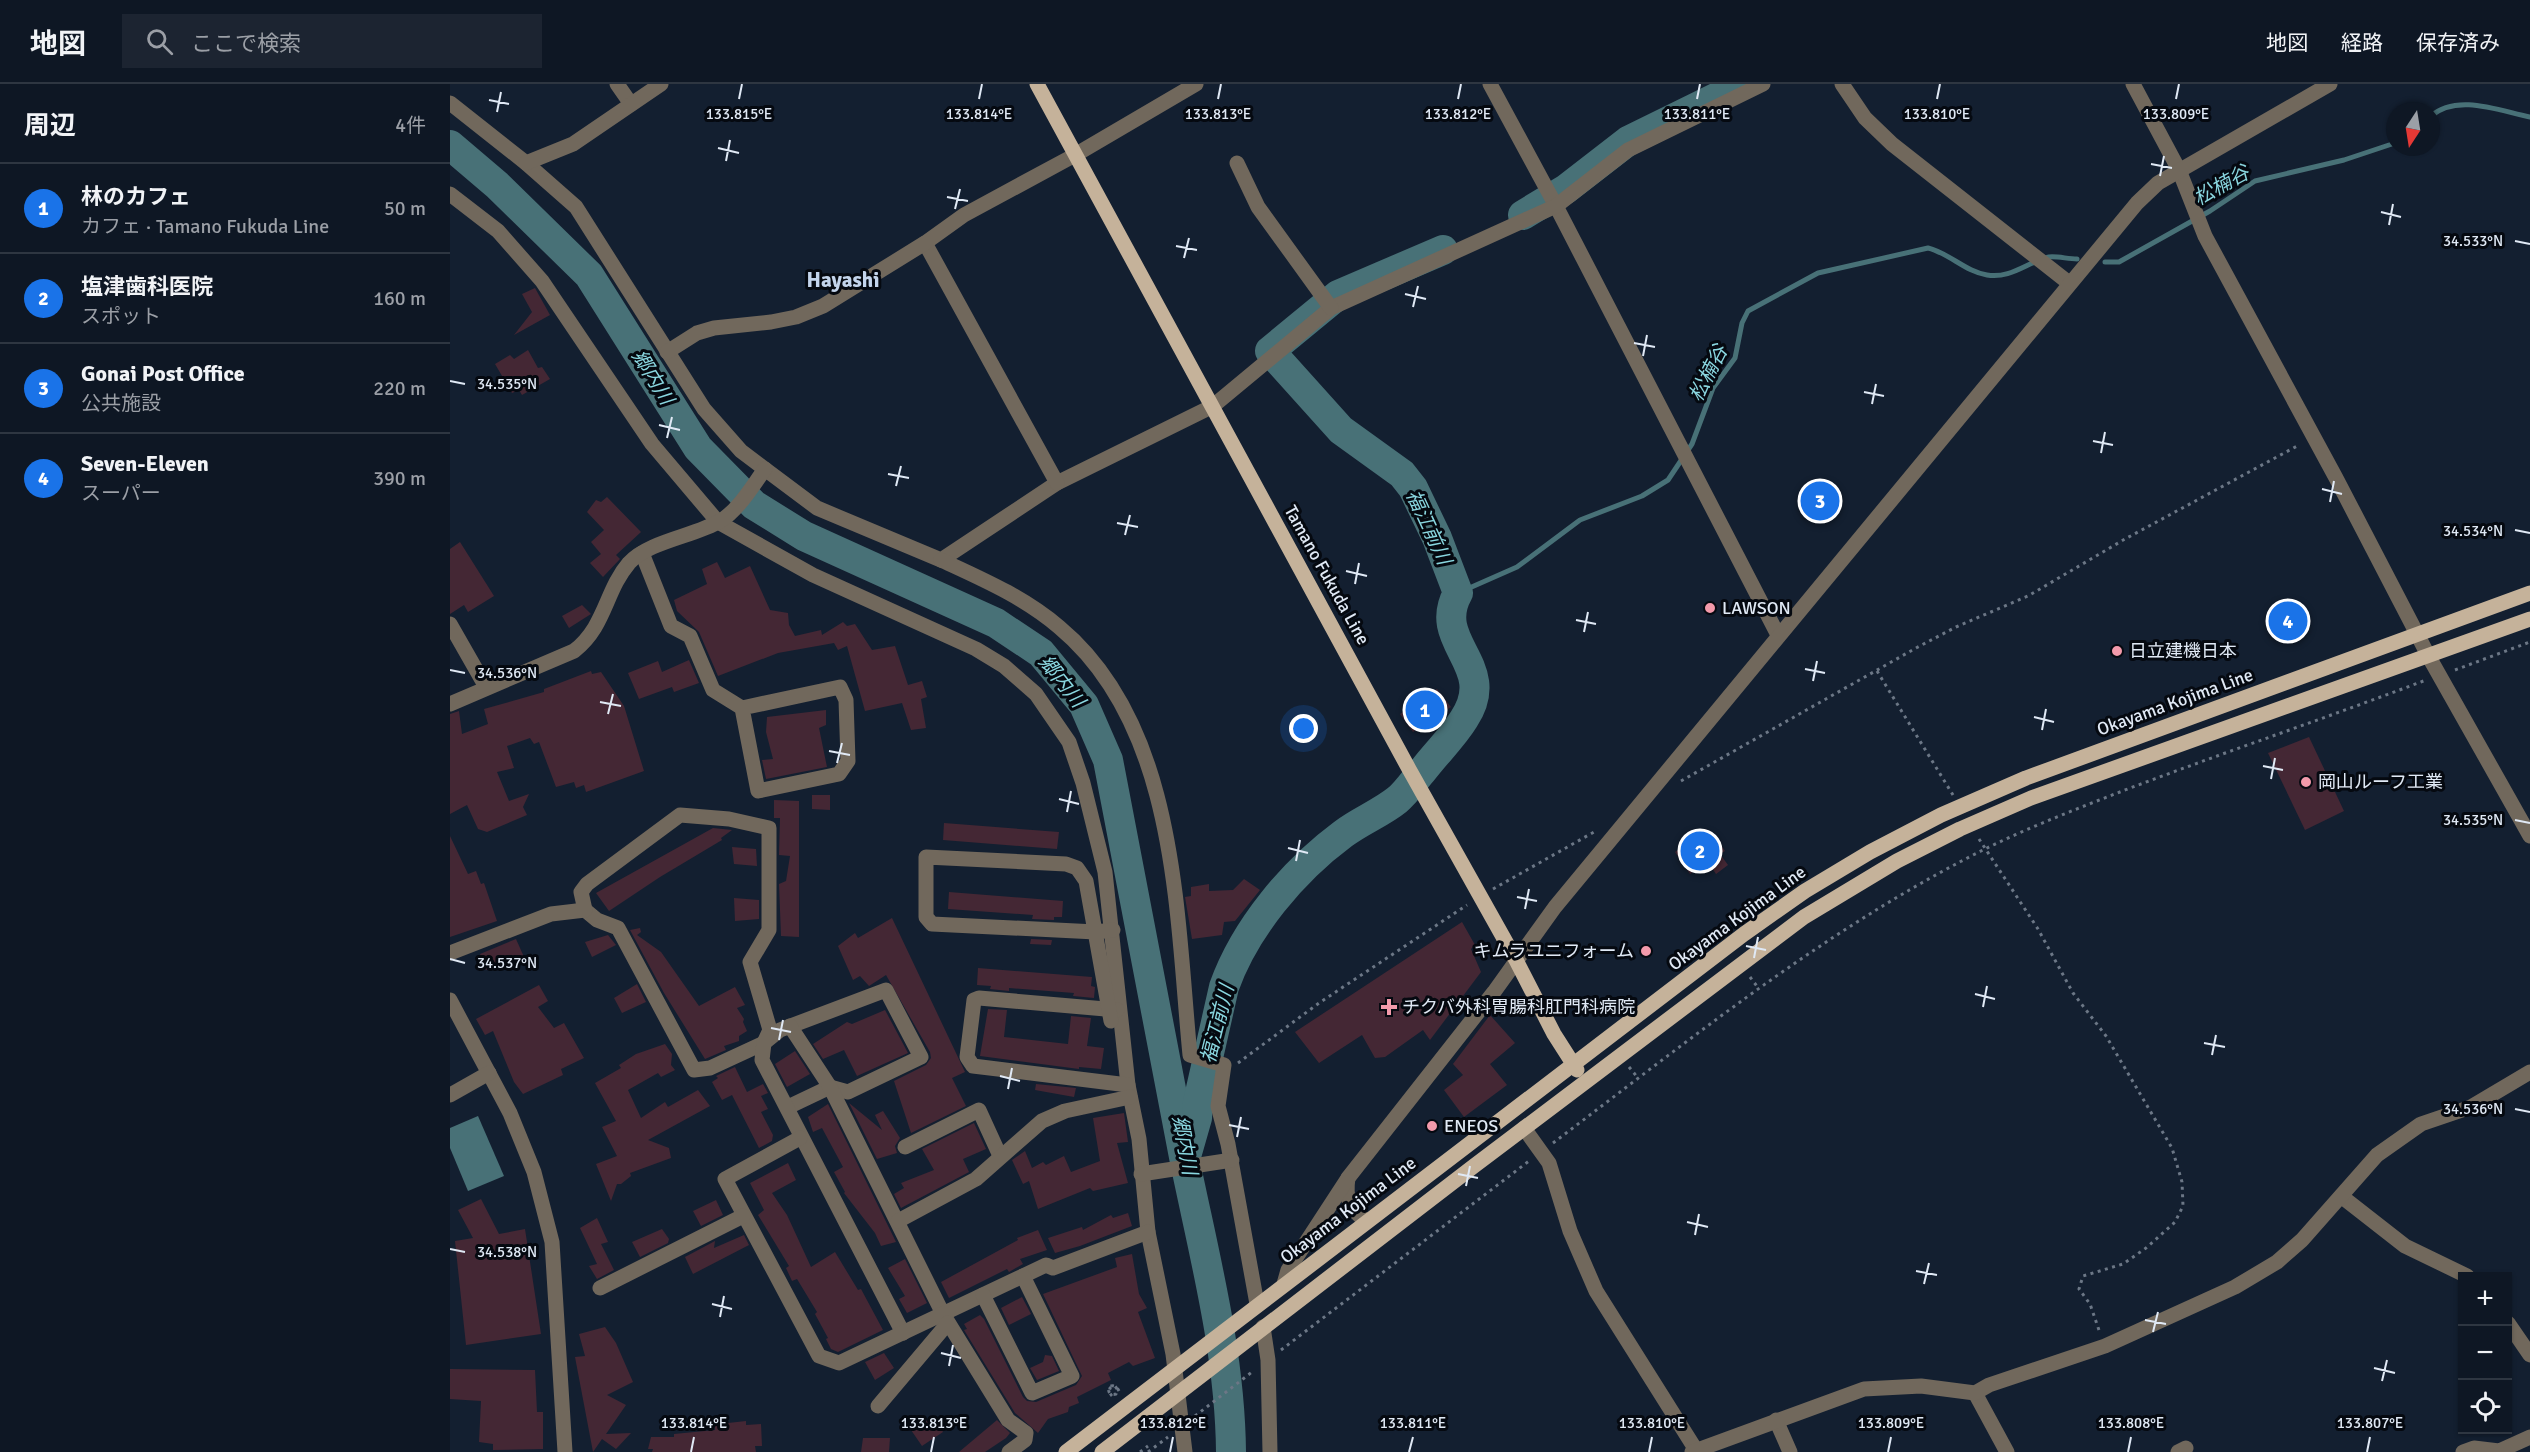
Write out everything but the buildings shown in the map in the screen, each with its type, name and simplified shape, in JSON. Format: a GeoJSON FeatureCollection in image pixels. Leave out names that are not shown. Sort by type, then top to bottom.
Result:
{"type":"FeatureCollection","features":[{"type":"Feature","properties":{"kind":"main road","name":"Tamano Fukuda Line"},"geometry":{"type":"LineString","coordinates":[[1037,84],[1420,789],[1485,894],[1554,1034],[1585,1083]]}},
{"type":"Feature","properties":{"kind":"main road","name":"Okayama Kojima Line"},"geometry":{"type":"LineString","coordinates":[[1066,1452],[1180,1366],[1254,1306],[1804,891],[1870,852],[1959,806],[2025,778],[2530,593]]}},
{"type":"Feature","properties":{"kind":"main road"},"geometry":{"type":"LineString","coordinates":[[1102,1452],[1474,1166],[1804,917],[1897,861],[2031,798],[2428,657],[2530,618]]}},
{"type":"Feature","properties":{"kind":"main road"},"geometry":{"type":"LineString","coordinates":[[1959,806],[1970,825]]}},
{"type":"Feature","properties":{"kind":"main road"},"geometry":{"type":"LineString","coordinates":[[1464,1147],[1474,1166]]}},
{"type":"Feature","properties":{"kind":"street"},"geometry":{"type":"LineString","coordinates":[[617,84],[631,104]]}},
{"type":"Feature","properties":{"kind":"street"},"geometry":{"type":"LineString","coordinates":[[526,162],[573,144],[661,84]]}},
{"type":"Feature","properties":{"kind":"street"},"geometry":{"type":"LineString","coordinates":[[1490,84],[1556,206],[1778,635]]}},
{"type":"Feature","properties":{"kind":"street"},"geometry":{"type":"LineString","coordinates":[[940,560],[1057,483],[1213,406],[1331,308],[1556,206],[1628,150],[1763,84]]}},
{"type":"Feature","properties":{"kind":"street"},"geometry":{"type":"LineString","coordinates":[[1842,84],[1865,118],[1892,144],[2069,283]]}},
{"type":"Feature","properties":{"kind":"street"},"geometry":{"type":"LineString","coordinates":[[2133,84],[2179,170],[2198,218],[2428,657],[2530,836]]}},
{"type":"Feature","properties":{"kind":"street"},"geometry":{"type":"LineString","coordinates":[[1284,1284],[1288,1270],[1348,1178],[1555,907],[2137,203],[2158,183],[2179,170],[2330,84]]}},
{"type":"Feature","properties":{"kind":"street"},"geometry":{"type":"LineString","coordinates":[[667,352],[706,331],[788,319],[823,306],[925,243],[964,215],[1076,155],[1188,86]]}},
{"type":"Feature","properties":{"kind":"street"},"geometry":{"type":"LineString","coordinates":[[450,103],[526,162],[576,207],[704,409],[741,451],[763,471],[818,508],[1009,591],[1059,627],[1094,662],[1123,703],[1148,765],[1171,859],[1190,1055],[1220,1068],[1218,1106],[1254,1306]]}},
{"type":"Feature","properties":{"kind":"street"},"geometry":{"type":"LineString","coordinates":[[1237,163],[1258,207],[1331,308]]}},
{"type":"Feature","properties":{"kind":"street"},"geometry":{"type":"LineString","coordinates":[[450,194],[498,231],[542,281],[652,444],[722,519],[813,575],[976,649],[1004,666],[1035,694],[1070,742],[1083,783],[1105,872],[1113,930],[1115,1010]]}},
{"type":"Feature","properties":{"kind":"street"},"geometry":{"type":"LineString","coordinates":[[925,243],[1057,483]]}},
{"type":"Feature","properties":{"kind":"street"},"geometry":{"type":"LineString","coordinates":[[450,704],[573,651],[587,640],[598,626],[629,563],[642,553],[722,519],[763,471]]}},
{"type":"Feature","properties":{"kind":"street"},"geometry":{"type":"LineString","coordinates":[[642,553],[671,626],[690,636],[713,690],[742,708],[840,687],[846,700],[848,761],[839,774],[758,791],[742,708]]}},
{"type":"Feature","properties":{"kind":"street"},"geometry":{"type":"LineString","coordinates":[[450,624],[486,687]]}},
{"type":"Feature","properties":{"kind":"street"},"geometry":{"type":"LineString","coordinates":[[788,1107],[830,1087],[848,1092],[921,1057],[886,990],[780,1030],[764,1043],[710,1068],[694,1070],[618,928],[597,920],[585,910],[581,892],[588,884],[680,814],[729,819],[769,828],[769,930],[750,962],[770,1030],[764,1043],[762,1060],[788,1107],[800,1138],[903,1333]]}},
{"type":"Feature","properties":{"kind":"street"},"geometry":{"type":"LineString","coordinates":[[1113,930],[1096,932],[932,924],[926,918],[926,858],[1065,864],[1077,868],[1086,881],[1096,932],[1115,1010],[1126,1088],[1146,1173],[1148,1232],[1180,1366],[1185,1452]]}},
{"type":"Feature","properties":{"kind":"street"},"geometry":{"type":"LineString","coordinates":[[450,953],[551,914],[585,910]]}},
{"type":"Feature","properties":{"kind":"street"},"geometry":{"type":"LineString","coordinates":[[450,1000],[510,1113],[534,1172],[552,1242],[565,1452]]}},
{"type":"Feature","properties":{"kind":"street"},"geometry":{"type":"LineString","coordinates":[[1115,1010],[974,1000],[967,1057],[973,1066],[1126,1088]]}},
{"type":"Feature","properties":{"kind":"street"},"geometry":{"type":"LineString","coordinates":[[790,1026],[830,1087],[945,1318],[1008,1420],[1026,1433],[1025,1440],[1009,1452]]}},
{"type":"Feature","properties":{"kind":"street"},"geometry":{"type":"LineString","coordinates":[[1524,1128],[1543,1151],[1549,1163],[1570,1231],[1596,1291],[1694,1451],[1864,1389],[1921,1386],[1975,1393],[1989,1385],[2105,1346],[2235,1287],[2277,1262],[2302,1240],[2377,1155],[2421,1124],[2471,1107],[2530,1072]]}},
{"type":"Feature","properties":{"kind":"street"},"geometry":{"type":"LineString","coordinates":[[450,1095],[489,1073]]}},
{"type":"Feature","properties":{"kind":"street"},"geometry":{"type":"LineString","coordinates":[[898,1221],[976,1179],[1042,1121],[1126,1088]]}},
{"type":"Feature","properties":{"kind":"street"},"geometry":{"type":"LineString","coordinates":[[905,1147],[979,1110],[1000,1156]]}},
{"type":"Feature","properties":{"kind":"street"},"geometry":{"type":"LineString","coordinates":[[800,1138],[725,1179],[819,1356],[839,1363],[903,1333],[945,1318],[983,1294],[1046,1265],[1053,1268],[1148,1232]]}},
{"type":"Feature","properties":{"kind":"street"},"geometry":{"type":"LineString","coordinates":[[1146,1173],[1229,1161]]}},
{"type":"Feature","properties":{"kind":"street"},"geometry":{"type":"LineString","coordinates":[[1348,1178],[1348,1200],[1352,1209],[1366,1221]]}},
{"type":"Feature","properties":{"kind":"street"},"geometry":{"type":"LineString","coordinates":[[2341,1196],[2405,1246],[2459,1272]]}},
{"type":"Feature","properties":{"kind":"street"},"geometry":{"type":"LineString","coordinates":[[600,1288],[743,1216]]}},
{"type":"Feature","properties":{"kind":"street"},"geometry":{"type":"LineString","coordinates":[[983,1294],[1032,1393],[1072,1376],[1023,1276]]}},
{"type":"Feature","properties":{"kind":"street"},"geometry":{"type":"LineString","coordinates":[[878,1406],[945,1318]]}},
{"type":"Feature","properties":{"kind":"street"},"geometry":{"type":"LineString","coordinates":[[2510,1326],[2530,1355]]}},
{"type":"Feature","properties":{"kind":"street"},"geometry":{"type":"LineString","coordinates":[[1259,1330],[1264,1362],[1270,1452]]}},
{"type":"Feature","properties":{"kind":"street"},"geometry":{"type":"LineString","coordinates":[[1975,1393],[2007,1452]]}},
{"type":"Feature","properties":{"kind":"street"},"geometry":{"type":"LineString","coordinates":[[1776,1420],[1790,1452]]}},
{"type":"Feature","properties":{"kind":"street"},"geometry":{"type":"LineString","coordinates":[[2463,1452],[2475,1448],[2499,1450],[2530,1437]]}},
{"type":"Feature","properties":{"kind":"path"},"geometry":{"type":"LineString","coordinates":[[1680,782],[1956,627],[2028,596],[2126,539],[2314,437]]}},
{"type":"Feature","properties":{"kind":"path"},"geometry":{"type":"LineString","coordinates":[[2448,673],[2530,642]]}},
{"type":"Feature","properties":{"kind":"path"},"geometry":{"type":"LineString","coordinates":[[1877,671],[1959,806]]}},
{"type":"Feature","properties":{"kind":"path"},"geometry":{"type":"LineString","coordinates":[[1192,1419],[1638,1078],[1759,989],[1883,906],[1986,848],[2047,821],[2193,764],[2430,679]]}},
{"type":"Feature","properties":{"kind":"path"},"geometry":{"type":"LineString","coordinates":[[1970,825],[2038,929],[2073,993],[2106,1036],[2172,1148],[2182,1182],[2182,1206],[2175,1222],[2146,1248],[2123,1264],[2083,1276],[2079,1282],[2079,1289],[2090,1304],[2105,1346]]}},
{"type":"Feature","properties":{"kind":"path"},"geometry":{"type":"LineString","coordinates":[[1220,1068],[1485,894],[1594,832]]}},
{"type":"Feature","properties":{"kind":"path"},"geometry":{"type":"LineString","coordinates":[[1746,976],[1749,976],[1759,989]]}},
{"type":"Feature","properties":{"kind":"path"},"geometry":{"type":"LineString","coordinates":[[1628,1066],[1638,1078]]}},
{"type":"Feature","properties":{"kind":"path"},"geometry":{"type":"LineString","coordinates":[[1112,1396],[1112,1395],[1110,1394],[1110,1393],[1109,1392],[1110,1388],[1113,1386],[1117,1389],[1115,1394],[1110,1394],[1108,1391],[1111,1386],[1112,1386],[1115,1386],[1120,1393]]}},
{"type":"Feature","properties":{"kind":"path"},"geometry":{"type":"LineString","coordinates":[[1148,1452],[1175,1431]]}},
{"type":"Feature","properties":{"kind":"path"},"geometry":{"type":"LineString","coordinates":[[1140,1452],[1148,1446]]}},
{"type":"Feature","properties":{"kind":"shaded area"},"geometry":{"type":"Polygon","coordinates":[[[478,1116],[504,1176],[468,1191],[450,1148],[450,1128],[478,1116]]]}},
{"type":"Feature","properties":{"kind":"waterway","name":"福江前川"},"geometry":{"type":"LineString","coordinates":[[1523,215],[1566,189],[1628,141],[1744,84]]}},
{"type":"Feature","properties":{"kind":"waterway","name":"松楠谷"},"geometry":{"type":"LineString","coordinates":[[2440,110],[2453,106],[2479,106],[2530,117]]}},
{"type":"Feature","properties":{"kind":"waterway","name":"郷内川"},"geometry":{"type":"LineString","coordinates":[[450,145],[497,185],[589,275],[698,448],[754,505],[804,536],[996,623],[1041,653],[1084,705],[1108,760],[1184,1157],[1215,1303],[1230,1414],[1231,1452]]}},
{"type":"Feature","properties":{"kind":"waterway","name":"松楠谷"},"geometry":{"type":"LineString","coordinates":[[2105,262],[2119,262],[2210,211],[2255,181],[2344,160],[2386,146]]}},
{"type":"Feature","properties":{"kind":"waterway","name":"松楠谷"},"geometry":{"type":"LineString","coordinates":[[1458,593],[1517,567],[1580,520],[1642,496],[1668,480],[1692,444],[1713,388],[1735,358],[1742,323],[1748,311],[1818,273],[1928,248],[1979,273],[1996,276],[2049,257],[2077,259]]}},
{"type":"Feature","properties":{"kind":"waterway","name":"福江前川"},"geometry":{"type":"LineString","coordinates":[[1187,1153],[1197,1118],[1198,1102],[1224,987],[1244,943],[1273,902],[1306,865],[1343,834],[1391,805],[1404,793],[1455,732],[1473,700],[1474,684],[1471,669],[1452,626],[1452,611],[1458,593],[1437,538],[1413,488],[1402,474],[1341,430],[1270,351],[1338,295],[1443,250]]}},
{"type":"Feature","properties":{"kind":"place","name":"Gonai Post Office"},"geometry":{"type":"Point","coordinates":[1820,501]}},
{"type":"Feature","properties":{"kind":"place","name":"LAWSON"},"geometry":{"type":"Point","coordinates":[1710,608]}},
{"type":"Feature","properties":{"kind":"place","name":"Seven-Eleven"},"geometry":{"type":"Point","coordinates":[2288,621]}},
{"type":"Feature","properties":{"kind":"place","name":"日立建機日本"},"geometry":{"type":"Point","coordinates":[2117,651]}},
{"type":"Feature","properties":{"kind":"place","name":"林のカフェ"},"geometry":{"type":"Point","coordinates":[1425,710]}},
{"type":"Feature","properties":{"kind":"place","name":"岡山ルーフ工業"},"geometry":{"type":"Point","coordinates":[2306,782]}},
{"type":"Feature","properties":{"kind":"place","name":"塩津歯科医院"},"geometry":{"type":"Point","coordinates":[1700,851]}},
{"type":"Feature","properties":{"kind":"place","name":"キムラユニフォーム"},"geometry":{"type":"Point","coordinates":[1646,951]}},
{"type":"Feature","properties":{"kind":"place","name":"チクバ外科胃腸科肛門科病院"},"geometry":{"type":"Point","coordinates":[1389,1007]}},
{"type":"Feature","properties":{"kind":"place","name":"ENEOS"},"geometry":{"type":"Point","coordinates":[1432,1126]}},
{"type":"Feature","properties":{"kind":"district","name":"Hayashi"},"geometry":{"type":"Point","coordinates":[843,280]}}]}
